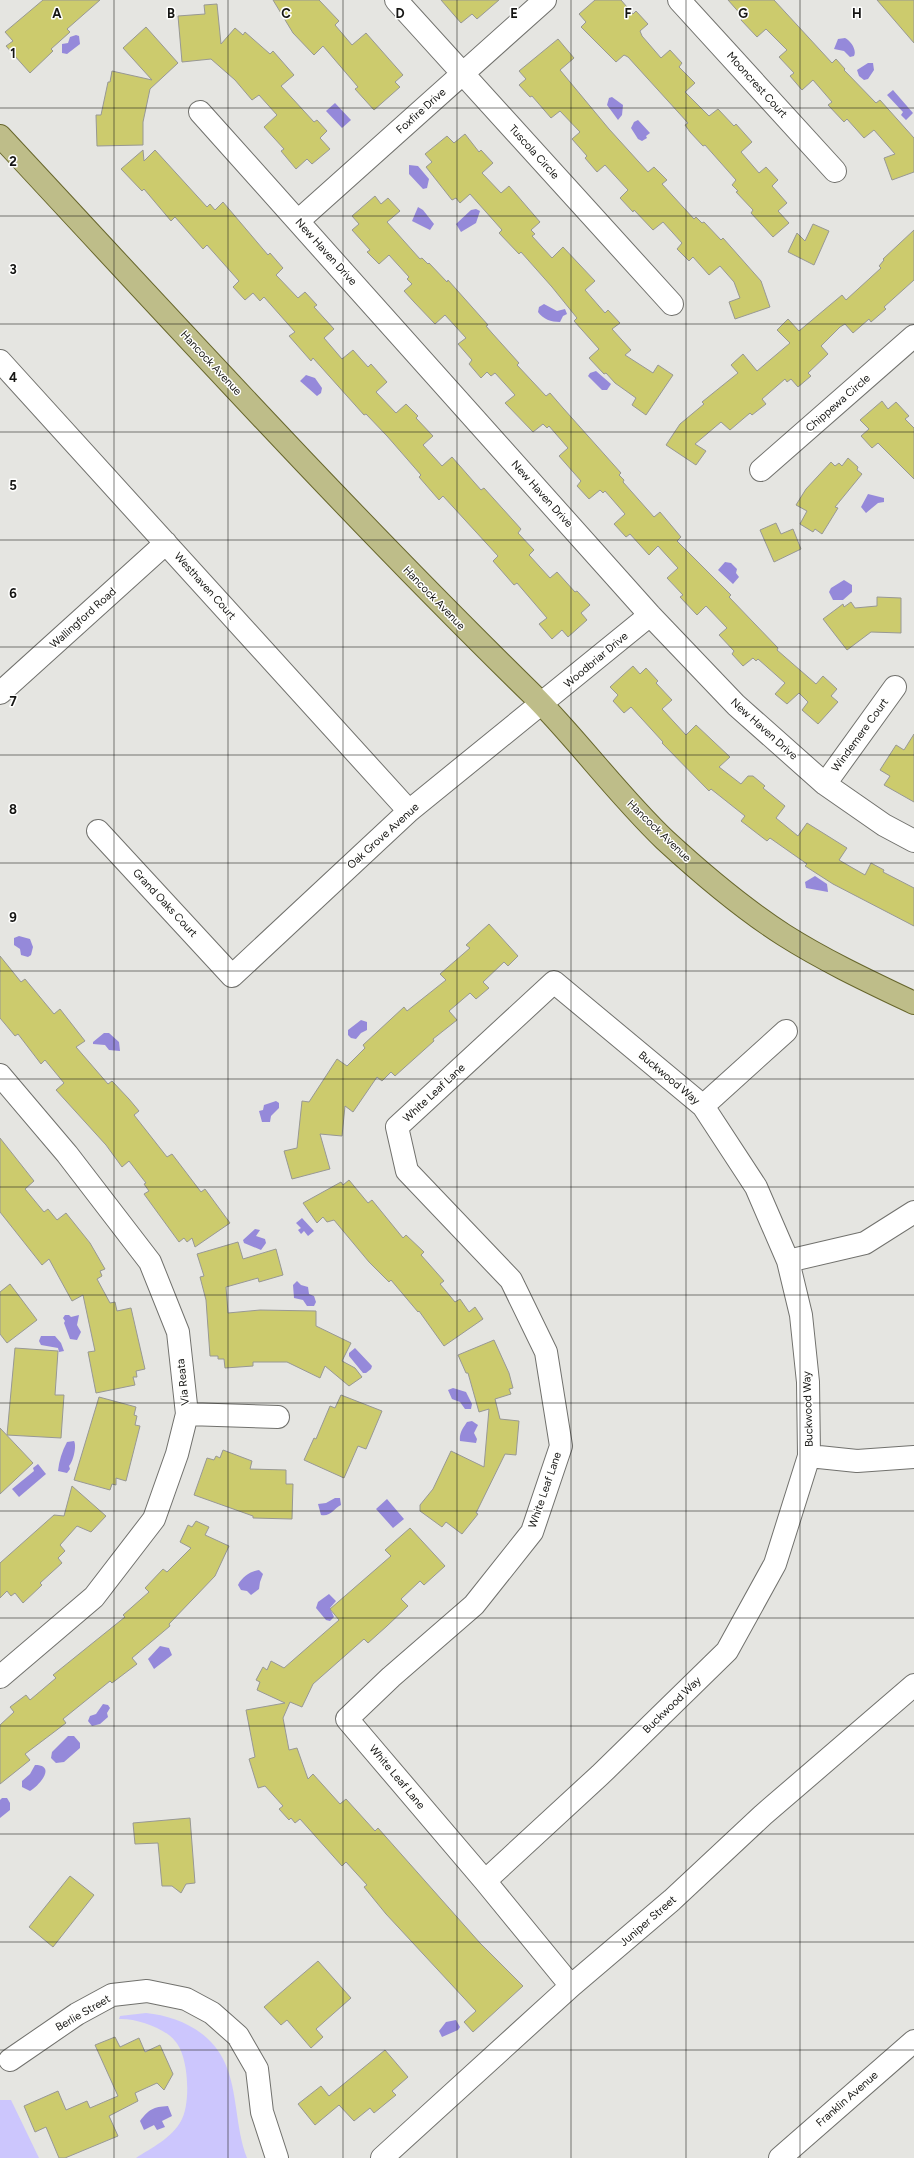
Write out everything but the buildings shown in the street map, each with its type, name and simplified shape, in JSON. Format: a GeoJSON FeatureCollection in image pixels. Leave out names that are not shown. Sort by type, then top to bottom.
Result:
{"type":"FeatureCollection","features":[{"type":"Feature","properties":{"kind":"main road","name":"Hancock Avenue"},"geometry":{"type":"LineString","coordinates":[[0,136],[331,491],[439,603],[542,704],[613,786],[665,839],[742,906],[784,935],[824,957],[914,1002]]}},
{"type":"Feature","properties":{"kind":"street","name":"Tuscola Circle"},"geometry":{"type":"LineString","coordinates":[[396,0],[672,304]]}},
{"type":"Feature","properties":{"kind":"street","name":"Foxfire Drive"},"geometry":{"type":"LineString","coordinates":[[298,221],[544,0]]}},
{"type":"Feature","properties":{"kind":"street","name":"Mooncrest Court"},"geometry":{"type":"LineString","coordinates":[[678,0],[835,171]]}},
{"type":"Feature","properties":{"kind":"street","name":"New Haven Drive"},"geometry":{"type":"LineString","coordinates":[[200,112],[650,615],[736,705],[825,784],[884,826],[914,841]]}},
{"type":"Feature","properties":{"kind":"street","name":"Chippewa Circle"},"geometry":{"type":"LineString","coordinates":[[761,470],[911,346]]}},
{"type":"Feature","properties":{"kind":"street","name":"Westhaven Court"},"geometry":{"type":"LineString","coordinates":[[0,361],[408,811]]}},
{"type":"Feature","properties":{"kind":"street","name":"Wallingford Road"},"geometry":{"type":"LineString","coordinates":[[0,693],[166,543]]}},
{"type":"Feature","properties":{"kind":"street","name":"Woodbriar Drive"},"geometry":{"type":"LineString","coordinates":[[542,704],[650,615]]}},
{"type":"Feature","properties":{"kind":"street","name":"Windemere Court"},"geometry":{"type":"LineString","coordinates":[[825,784],[895,687]]}},
{"type":"Feature","properties":{"kind":"street","name":"Oak Grove Avenue"},"geometry":{"type":"LineString","coordinates":[[232,976],[408,811],[542,704]]}},
{"type":"Feature","properties":{"kind":"street","name":"Grand Oaks Court"},"geometry":{"type":"LineString","coordinates":[[98,831],[232,976]]}},
{"type":"Feature","properties":{"kind":"street","name":"Buckwood Way"},"geometry":{"type":"LineString","coordinates":[[485,1881],[600,1775],[726,1652],[774,1564],[809,1456],[808,1382],[801,1315],[788,1261],[756,1187],[702,1106],[554,982]]}},
{"type":"Feature","properties":{"kind":"street","name":"White Leaf Lane"},"geometry":{"type":"LineString","coordinates":[[554,982],[397,1126],[407,1171],[511,1280],[546,1352],[561,1446],[532,1532],[474,1605],[391,1677],[347,1719],[485,1881],[571,1986]]}},
{"type":"Feature","properties":{"kind":"street"},"geometry":{"type":"LineString","coordinates":[[702,1106],[786,1031]]}},
{"type":"Feature","properties":{"kind":"street","name":"Via Reata"},"geometry":{"type":"LineString","coordinates":[[0,1075],[67,1154],[150,1262],[178,1332],[187,1414],[177,1454],[154,1519],[94,1597],[0,1677]]}},
{"type":"Feature","properties":{"kind":"street"},"geometry":{"type":"LineString","coordinates":[[788,1261],[865,1243],[914,1212]]}},
{"type":"Feature","properties":{"kind":"street"},"geometry":{"type":"LineString","coordinates":[[187,1414],[278,1417]]}},
{"type":"Feature","properties":{"kind":"street"},"geometry":{"type":"LineString","coordinates":[[809,1456],[857,1461],[914,1456]]}},
{"type":"Feature","properties":{"kind":"street","name":"Juniper Street"},"geometry":{"type":"LineString","coordinates":[[382,2158],[571,1986],[672,1900],[763,1815],[914,1685]]}},
{"type":"Feature","properties":{"kind":"street","name":"Berlie Street"},"geometry":{"type":"LineString","coordinates":[[10,2060],[77,2014],[112,1995],[147,1991],[186,1999],[212,2013],[238,2036],[242,2042],[257,2069],[262,2112],[273,2152],[277,2158]]}},
{"type":"Feature","properties":{"kind":"street","name":"Franklin Avenue"},"geometry":{"type":"LineString","coordinates":[[780,2158],[914,2041]]}},
{"type":"Feature","properties":{"kind":"shaded area"},"geometry":{"type":"Polygon","coordinates":[[[76,35],[79,36],[80,44],[67,54],[62,53],[62,44],[68,43],[70,37],[76,35]]]}},
{"type":"Feature","properties":{"kind":"shaded area"},"geometry":{"type":"Polygon","coordinates":[[[845,38],[853,46],[855,51],[854,56],[850,57],[844,51],[834,49],[838,39],[845,38]]]}},
{"type":"Feature","properties":{"kind":"shaded area"},"geometry":{"type":"Polygon","coordinates":[[[868,63],[873,63],[874,70],[868,79],[864,80],[859,76],[857,70],[868,63]]]}},
{"type":"Feature","properties":{"kind":"shaded area"},"geometry":{"type":"Polygon","coordinates":[[[893,90],[913,113],[906,120],[901,115],[903,112],[887,95],[893,90]]]}},
{"type":"Feature","properties":{"kind":"shaded area"},"geometry":{"type":"Polygon","coordinates":[[[612,97],[623,105],[622,115],[618,120],[607,105],[609,98],[612,97]]]}},
{"type":"Feature","properties":{"kind":"shaded area"},"geometry":{"type":"Polygon","coordinates":[[[335,103],[351,120],[342,128],[326,111],[335,103]]]}},
{"type":"Feature","properties":{"kind":"shaded area"},"geometry":{"type":"Polygon","coordinates":[[[638,120],[650,133],[646,136],[647,138],[642,141],[638,139],[631,128],[634,122],[638,120]]]}},
{"type":"Feature","properties":{"kind":"shaded area"},"geometry":{"type":"Polygon","coordinates":[[[409,165],[418,166],[429,179],[427,188],[423,189],[409,174],[409,165]]]}},
{"type":"Feature","properties":{"kind":"shaded area"},"geometry":{"type":"Polygon","coordinates":[[[418,207],[423,210],[434,224],[430,230],[412,221],[418,207]]]}},
{"type":"Feature","properties":{"kind":"shaded area"},"geometry":{"type":"Polygon","coordinates":[[[476,209],[480,211],[476,223],[461,232],[456,224],[471,210],[476,209]]]}},
{"type":"Feature","properties":{"kind":"shaded area"},"geometry":{"type":"Polygon","coordinates":[[[544,304],[557,311],[565,309],[567,314],[563,316],[560,322],[548,320],[542,317],[538,312],[539,307],[544,304]]]}},
{"type":"Feature","properties":{"kind":"shaded area"},"geometry":{"type":"Polygon","coordinates":[[[596,371],[611,384],[607,390],[602,390],[588,376],[590,373],[596,371]]]}},
{"type":"Feature","properties":{"kind":"shaded area"},"geometry":{"type":"Polygon","coordinates":[[[306,375],[315,378],[322,388],[321,393],[317,396],[300,381],[306,375]]]}},
{"type":"Feature","properties":{"kind":"shaded area"},"geometry":{"type":"Polygon","coordinates":[[[868,494],[884,498],[884,502],[878,503],[866,513],[861,507],[868,494]]]}},
{"type":"Feature","properties":{"kind":"shaded area"},"geometry":{"type":"Polygon","coordinates":[[[725,562],[731,563],[737,569],[736,573],[739,577],[733,584],[718,570],[725,562]]]}},
{"type":"Feature","properties":{"kind":"shaded area"},"geometry":{"type":"Polygon","coordinates":[[[844,580],[852,585],[852,592],[843,600],[833,600],[829,592],[831,588],[844,580]]]}},
{"type":"Feature","properties":{"kind":"shaded area"},"geometry":{"type":"Polygon","coordinates":[[[815,876],[827,884],[828,892],[806,888],[805,882],[815,876]]]}},
{"type":"Feature","properties":{"kind":"shaded area"},"geometry":{"type":"Polygon","coordinates":[[[19,936],[30,939],[33,947],[31,955],[28,957],[21,955],[20,949],[14,945],[14,938],[19,936]]]}},
{"type":"Feature","properties":{"kind":"shaded area"},"geometry":{"type":"Polygon","coordinates":[[[361,1020],[367,1022],[367,1030],[361,1033],[356,1039],[351,1038],[348,1035],[348,1030],[361,1020]]]}},
{"type":"Feature","properties":{"kind":"shaded area"},"geometry":{"type":"Polygon","coordinates":[[[104,1033],[109,1033],[119,1042],[120,1051],[109,1050],[105,1045],[93,1044],[93,1042],[104,1033]]]}},
{"type":"Feature","properties":{"kind":"shaded area"},"geometry":{"type":"Polygon","coordinates":[[[276,1101],[279,1103],[279,1108],[271,1116],[270,1122],[262,1122],[259,1111],[263,1110],[264,1105],[276,1101]]]}},
{"type":"Feature","properties":{"kind":"shaded area"},"geometry":{"type":"Polygon","coordinates":[[[302,1218],[314,1231],[308,1236],[304,1231],[301,1234],[298,1230],[301,1228],[296,1223],[302,1218]]]}},
{"type":"Feature","properties":{"kind":"shaded area"},"geometry":{"type":"Polygon","coordinates":[[[255,1229],[260,1230],[256,1236],[265,1239],[266,1243],[261,1250],[244,1243],[243,1240],[255,1229]]]}},
{"type":"Feature","properties":{"kind":"shaded area"},"geometry":{"type":"Polygon","coordinates":[[[297,1281],[301,1285],[308,1287],[309,1294],[314,1296],[316,1302],[314,1306],[307,1306],[303,1300],[294,1298],[293,1285],[297,1281]]]}},
{"type":"Feature","properties":{"kind":"shaded area"},"geometry":{"type":"Polygon","coordinates":[[[65,1315],[69,1315],[71,1317],[79,1315],[77,1325],[81,1332],[77,1340],[70,1339],[64,1323],[65,1321],[63,1318],[65,1315]]]}},
{"type":"Feature","properties":{"kind":"shaded area"},"geometry":{"type":"Polygon","coordinates":[[[41,1336],[55,1336],[61,1343],[64,1351],[59,1352],[58,1348],[41,1345],[39,1341],[41,1336]]]}},
{"type":"Feature","properties":{"kind":"shaded area"},"geometry":{"type":"Polygon","coordinates":[[[355,1348],[372,1366],[366,1373],[363,1373],[349,1356],[349,1353],[355,1348]]]}},
{"type":"Feature","properties":{"kind":"shaded area"},"geometry":{"type":"Polygon","coordinates":[[[453,1388],[466,1392],[472,1404],[471,1409],[465,1409],[460,1402],[452,1399],[448,1390],[453,1388]]]}},
{"type":"Feature","properties":{"kind":"shaded area"},"geometry":{"type":"Polygon","coordinates":[[[472,1421],[478,1425],[474,1433],[477,1439],[476,1443],[460,1441],[461,1433],[467,1422],[472,1421]]]}},
{"type":"Feature","properties":{"kind":"shaded area"},"geometry":{"type":"Polygon","coordinates":[[[74,1441],[75,1450],[69,1466],[70,1469],[67,1473],[58,1471],[61,1456],[67,1442],[74,1441]]]}},
{"type":"Feature","properties":{"kind":"shaded area"},"geometry":{"type":"Polygon","coordinates":[[[38,1464],[46,1474],[19,1497],[12,1489],[34,1471],[33,1468],[38,1464]]]}},
{"type":"Feature","properties":{"kind":"shaded area"},"geometry":{"type":"Polygon","coordinates":[[[335,1498],[340,1498],[341,1505],[330,1514],[321,1515],[318,1504],[326,1503],[335,1498]]]}},
{"type":"Feature","properties":{"kind":"shaded area"},"geometry":{"type":"Polygon","coordinates":[[[387,1499],[404,1519],[393,1528],[376,1509],[387,1499]]]}},
{"type":"Feature","properties":{"kind":"shaded area"},"geometry":{"type":"Polygon","coordinates":[[[259,1570],[263,1574],[259,1589],[251,1595],[247,1591],[241,1590],[238,1585],[242,1579],[250,1573],[259,1570]]]}},
{"type":"Feature","properties":{"kind":"shaded area"},"geometry":{"type":"Polygon","coordinates":[[[329,1594],[336,1601],[330,1608],[334,1617],[330,1621],[326,1620],[316,1608],[318,1602],[329,1594]]]}},
{"type":"Feature","properties":{"kind":"shaded area"},"geometry":{"type":"Polygon","coordinates":[[[160,1646],[169,1648],[172,1655],[154,1669],[148,1659],[160,1646]]]}},
{"type":"Feature","properties":{"kind":"shaded area"},"geometry":{"type":"Polygon","coordinates":[[[103,1704],[108,1705],[110,1708],[107,1713],[108,1717],[100,1724],[92,1726],[88,1721],[90,1716],[96,1714],[103,1704]]]}},
{"type":"Feature","properties":{"kind":"shaded area"},"geometry":{"type":"Polygon","coordinates":[[[68,1736],[74,1736],[80,1743],[80,1748],[64,1762],[56,1763],[51,1758],[52,1752],[68,1736]]]}},
{"type":"Feature","properties":{"kind":"shaded area"},"geometry":{"type":"Polygon","coordinates":[[[35,1765],[45,1768],[45,1772],[38,1785],[30,1791],[22,1787],[22,1781],[30,1774],[35,1765]]]}},
{"type":"Feature","properties":{"kind":"shaded area"},"geometry":{"type":"Polygon","coordinates":[[[2,1798],[7,1798],[10,1803],[10,1810],[0,1818],[0,1800],[2,1798]]]}},
{"type":"Feature","properties":{"kind":"shaded area"},"geometry":{"type":"Polygon","coordinates":[[[146,2013],[169,2018],[192,2027],[211,2042],[219,2052],[229,2074],[235,2098],[240,2134],[247,2158],[136,2158],[167,2138],[177,2127],[184,2113],[187,2092],[186,2068],[180,2048],[175,2041],[164,2032],[150,2025],[134,2020],[119,2019],[120,2016],[146,2013]]]}},
{"type":"Feature","properties":{"kind":"shaded area"},"geometry":{"type":"Polygon","coordinates":[[[456,2020],[460,2027],[458,2030],[442,2037],[439,2031],[446,2022],[456,2020]]]}},
{"type":"Feature","properties":{"kind":"shaded area"},"geometry":{"type":"Polygon","coordinates":[[[0,2100],[11,2100],[39,2158],[0,2158],[0,2100]]]}},
{"type":"Feature","properties":{"kind":"shaded area"},"geometry":{"type":"Polygon","coordinates":[[[168,2106],[172,2116],[162,2121],[165,2127],[157,2130],[154,2125],[144,2130],[140,2121],[146,2114],[152,2109],[168,2106]]]}}]}
